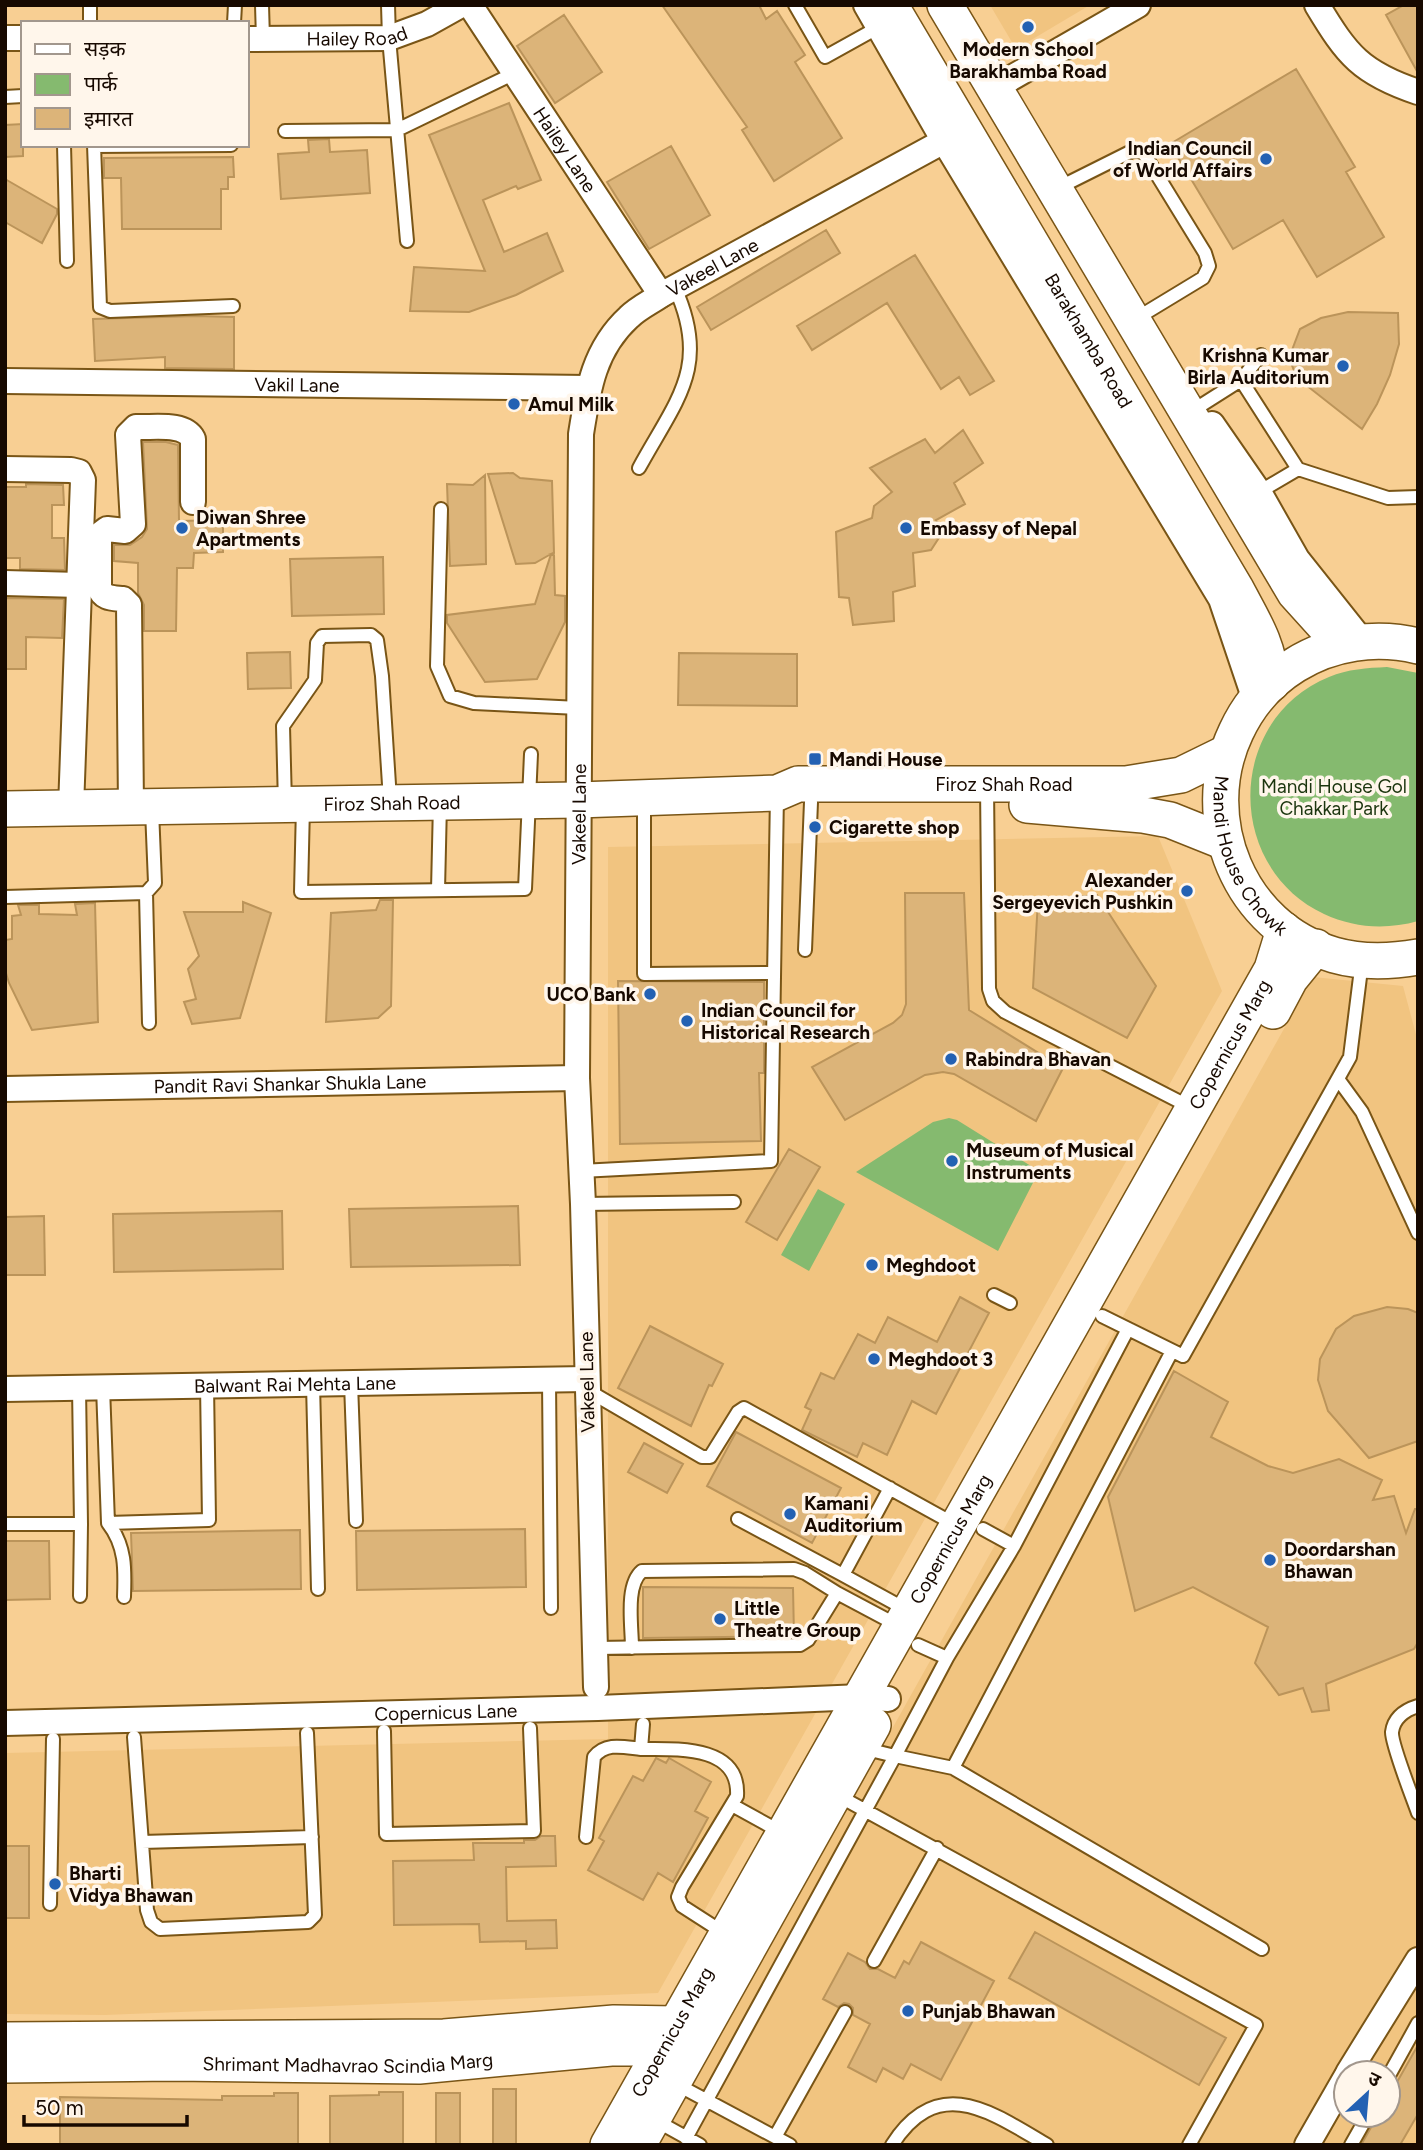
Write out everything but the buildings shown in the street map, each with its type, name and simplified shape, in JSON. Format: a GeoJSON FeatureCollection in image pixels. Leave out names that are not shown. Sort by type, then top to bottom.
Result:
{"type":"FeatureCollection","features":[{"type":"Feature","properties":{"kind":"street","name":"Hailey Road"},"geometry":{"type":"LineString","coordinates":[[255,39],[389,38],[427,24],[461,5]]}},
{"type":"Feature","properties":{"kind":"street","name":"Hailey Lane"},"geometry":{"type":"LineString","coordinates":[[470,5],[668,292]]}},
{"type":"Feature","properties":{"kind":"street"},"geometry":{"type":"LineString","coordinates":[[866,5],[884,16],[944,141],[1222,599],[1263,692]]}},
{"type":"Feature","properties":{"kind":"street"},"geometry":{"type":"LineString","coordinates":[[945,5],[1295,593],[1352,643]]}},
{"type":"Feature","properties":{"kind":"street"},"geometry":{"type":"LineString","coordinates":[[964,5],[1142,315],[1259,492],[1297,559],[1352,643]]}},
{"type":"Feature","properties":{"kind":"street"},"geometry":{"type":"LineString","coordinates":[[1006,81],[1138,5]]}},
{"type":"Feature","properties":{"kind":"street"},"geometry":{"type":"LineString","coordinates":[[1317,5],[1340,44],[1364,68],[1418,92]]}},
{"type":"Feature","properties":{"kind":"street","name":"Barakhamba Road"},"geometry":{"type":"LineString","coordinates":[[884,16],[1236,589],[1261,635],[1269,657],[1263,692]]}},
{"type":"Feature","properties":{"kind":"street","name":"Vakeel Lane"},"geometry":{"type":"LineString","coordinates":[[596,1687],[577,1077],[581,434],[588,388],[605,342],[630,315],[944,141]]}},
{"type":"Feature","properties":{"kind":"street","name":"Vakil Lane"},"geometry":{"type":"LineString","coordinates":[[5,380],[588,388]]}},
{"type":"Feature","properties":{"kind":"street"},"geometry":{"type":"LineString","coordinates":[[141,806],[129,605],[123,599],[101,594],[99,587],[99,535],[107,529],[125,531],[133,524],[128,435],[131,429],[182,429],[190,433],[193,439],[193,502]]}},
{"type":"Feature","properties":{"kind":"street"},"geometry":{"type":"LineString","coordinates":[[5,469],[79,472],[83,480],[71,808]]}},
{"type":"Feature","properties":{"kind":"street"},"geometry":{"type":"LineString","coordinates":[[5,583],[79,585]]}},
{"type":"Feature","properties":{"kind":"street","name":"Mandi House Chowk"},"geometry":{"type":"LineString","coordinates":[[1412,967],[1332,954],[1284,930],[1262,910],[1246,890],[1225,842],[1220,817],[1220,792],[1226,753],[1241,721],[1263,692],[1304,659],[1352,643],[1413,641]]}},
{"type":"Feature","properties":{"kind":"street","name":"Firoz Shah Road"},"geometry":{"type":"LineString","coordinates":[[777,793],[796,802],[811,802],[1126,784],[1181,775],[1226,753]]}},
{"type":"Feature","properties":{"kind":"street","name":"Firoz Shah Road"},"geometry":{"type":"LineString","coordinates":[[5,808],[578,800],[777,793],[798,784],[987,793],[1136,813],[1170,820],[1225,842]]}},
{"type":"Feature","properties":{"kind":"street","name":"Copernicus Marg"},"geometry":{"type":"LineString","coordinates":[[645,2132],[675,2052],[726,1935],[784,1834],[919,1635],[970,1527],[1193,1108],[1272,969],[1284,930]]}},
{"type":"Feature","properties":{"kind":"street","name":"Copernicus Marg"},"geometry":{"type":"LineString","coordinates":[[970,1527],[1115,1323],[1290,979],[1316,947]]}},
{"type":"Feature","properties":{"kind":"street","name":"Pandit Ravi Shankar Shukla Lane"},"geometry":{"type":"LineString","coordinates":[[5,1089],[577,1077]]}},
{"type":"Feature","properties":{"kind":"street","name":"Balwant Rai Mehta Lane"},"geometry":{"type":"LineString","coordinates":[[5,1388],[549,1380],[587,1385]]}},
{"type":"Feature","properties":{"kind":"street","name":"Copernicus Marg"},"geometry":{"type":"LineString","coordinates":[[608,2145],[675,2052],[835,1793],[860,1748],[875,1698]]}},
{"type":"Feature","properties":{"kind":"street","name":"Copernicus Lane"},"geometry":{"type":"LineString","coordinates":[[5,1723],[875,1698]]}},
{"type":"Feature","properties":{"kind":"street"},"geometry":{"type":"LineString","coordinates":[[1357,2059],[1418,1960]]}},
{"type":"Feature","properties":{"kind":"street","name":"Shrimant Madhavrao Scindia Marg"},"geometry":{"type":"LineString","coordinates":[[5,2040],[444,2037],[614,2023],[675,2052]]}},
{"type":"Feature","properties":{"kind":"street","name":"Shrimant Madhavrao Scindia Marg"},"geometry":{"type":"LineString","coordinates":[[5,2065],[173,2063],[419,2066],[611,2049],[675,2052]]}},
{"type":"Feature","properties":{"kind":"street"},"geometry":{"type":"LineString","coordinates":[[1307,2145],[1332,2101]]}},
{"type":"Feature","properties":{"kind":"lane"},"geometry":{"type":"LineString","coordinates":[[255,39],[262,5]]}},
{"type":"Feature","properties":{"kind":"lane"},"geometry":{"type":"LineString","coordinates":[[388,5],[407,241]]}},
{"type":"Feature","properties":{"kind":"lane"},"geometry":{"type":"LineString","coordinates":[[795,5],[825,57],[884,16]]}},
{"type":"Feature","properties":{"kind":"lane"},"geometry":{"type":"LineString","coordinates":[[285,131],[397,130],[515,73]]}},
{"type":"Feature","properties":{"kind":"lane"},"geometry":{"type":"LineString","coordinates":[[64,147],[67,261]]}},
{"type":"Feature","properties":{"kind":"lane"},"geometry":{"type":"LineString","coordinates":[[94,147],[100,307],[110,311],[233,306]]}},
{"type":"Feature","properties":{"kind":"lane"},"geometry":{"type":"LineString","coordinates":[[1066,184],[1134,150],[1143,152],[1205,253],[1209,266],[1203,278],[1142,315]]}},
{"type":"Feature","properties":{"kind":"lane"},"geometry":{"type":"LineString","coordinates":[[639,468],[683,388],[688,373],[691,335],[685,310],[668,292]]}},
{"type":"Feature","properties":{"kind":"lane"},"geometry":{"type":"LineString","coordinates":[[1200,406],[1241,380],[1261,355]]}},
{"type":"Feature","properties":{"kind":"lane"},"geometry":{"type":"LineString","coordinates":[[1241,380],[1298,470],[1388,498],[1418,497]]}},
{"type":"Feature","properties":{"kind":"lane"},"geometry":{"type":"LineString","coordinates":[[1259,492],[1298,470]]}},
{"type":"Feature","properties":{"kind":"lane"},"geometry":{"type":"LineString","coordinates":[[441,509],[437,666],[450,696],[474,703],[579,708]]}},
{"type":"Feature","properties":{"kind":"lane"},"geometry":{"type":"LineString","coordinates":[[390,803],[382,676],[377,640],[371,635],[322,635],[318,638],[317,669],[311,688],[286,718],[283,726],[294,804],[301,892],[525,889],[531,754]]}},
{"type":"Feature","properties":{"kind":"lane"},"geometry":{"type":"LineString","coordinates":[[581,1171],[771,1161],[777,793]]}},
{"type":"Feature","properties":{"kind":"lane"},"geometry":{"type":"LineString","coordinates":[[987,793],[988,975],[993,1001],[1005,1012],[1193,1108]]}},
{"type":"Feature","properties":{"kind":"lane"},"geometry":{"type":"LineString","coordinates":[[645,797],[644,974],[773,973]]}},
{"type":"Feature","properties":{"kind":"lane"},"geometry":{"type":"LineString","coordinates":[[438,890],[440,802]]}},
{"type":"Feature","properties":{"kind":"lane"},"geometry":{"type":"LineString","coordinates":[[805,950],[811,802]]}},
{"type":"Feature","properties":{"kind":"lane"},"geometry":{"type":"LineString","coordinates":[[141,806],[155,883],[146,893],[149,1023]]}},
{"type":"Feature","properties":{"kind":"lane"},"geometry":{"type":"LineString","coordinates":[[5,897],[146,893]]}},
{"type":"Feature","properties":{"kind":"lane"},"geometry":{"type":"LineString","coordinates":[[686,2138],[895,1756],[919,1635],[1014,1546],[1115,1323],[1182,1356],[1350,1057],[1362,961]]}},
{"type":"Feature","properties":{"kind":"lane"},"geometry":{"type":"LineString","coordinates":[[1338,1079],[1362,1112],[1418,1233]]}},
{"type":"Feature","properties":{"kind":"lane"},"geometry":{"type":"LineString","coordinates":[[583,1204],[734,1202]]}},
{"type":"Feature","properties":{"kind":"lane"},"geometry":{"type":"LineString","coordinates":[[994,1295],[1010,1303]]}},
{"type":"Feature","properties":{"kind":"lane"},"geometry":{"type":"LineString","coordinates":[[953,1768],[1172,1351]]}},
{"type":"Feature","properties":{"kind":"lane"},"geometry":{"type":"LineString","coordinates":[[549,1380],[551,1608]]}},
{"type":"Feature","properties":{"kind":"lane"},"geometry":{"type":"LineString","coordinates":[[351,1383],[356,1521]]}},
{"type":"Feature","properties":{"kind":"lane"},"geometry":{"type":"LineString","coordinates":[[313,1384],[318,1589]]}},
{"type":"Feature","properties":{"kind":"lane"},"geometry":{"type":"LineString","coordinates":[[108,1523],[209,1520],[207,1385]]}},
{"type":"Feature","properties":{"kind":"lane"},"geometry":{"type":"LineString","coordinates":[[587,1385],[702,1457],[710,1457],[738,1412],[744,1408],[890,1488],[1014,1546]]}},
{"type":"Feature","properties":{"kind":"lane"},"geometry":{"type":"LineString","coordinates":[[91,1387],[108,1523],[122,1548],[125,1568],[124,1597]]}},
{"type":"Feature","properties":{"kind":"lane"},"geometry":{"type":"LineString","coordinates":[[80,1596],[81,1524],[91,1387]]}},
{"type":"Feature","properties":{"kind":"lane"},"geometry":{"type":"LineString","coordinates":[[843,1575],[890,1488]]}},
{"type":"Feature","properties":{"kind":"lane"},"geometry":{"type":"LineString","coordinates":[[738,1519],[843,1575],[919,1635]]}},
{"type":"Feature","properties":{"kind":"lane"},"geometry":{"type":"LineString","coordinates":[[5,1524],[81,1524]]}},
{"type":"Feature","properties":{"kind":"lane"},"geometry":{"type":"LineString","coordinates":[[632,1648],[631,1587],[634,1577],[642,1571],[794,1569],[919,1635]]}},
{"type":"Feature","properties":{"kind":"lane"},"geometry":{"type":"LineString","coordinates":[[596,1648],[800,1645],[808,1640],[837,1593]]}},
{"type":"Feature","properties":{"kind":"lane"},"geometry":{"type":"LineString","coordinates":[[1418,1706],[1406,1710],[1395,1720],[1391,1734],[1418,1813]]}},
{"type":"Feature","properties":{"kind":"lane"},"geometry":{"type":"LineString","coordinates":[[641,1749],[643,1724]]}},
{"type":"Feature","properties":{"kind":"lane"},"geometry":{"type":"LineString","coordinates":[[384,1731],[386,1834],[400,1834],[534,1831],[530,1728]]}},
{"type":"Feature","properties":{"kind":"lane"},"geometry":{"type":"LineString","coordinates":[[134,1737],[147,1910],[151,1922],[160,1928],[308,1923],[315,1915],[307,1733]]}},
{"type":"Feature","properties":{"kind":"lane"},"geometry":{"type":"LineString","coordinates":[[50,1904],[53,1739]]}},
{"type":"Feature","properties":{"kind":"lane"},"geometry":{"type":"LineString","coordinates":[[586,1837],[594,1757],[600,1749],[614,1746],[681,1749],[703,1753],[723,1762],[733,1770],[738,1783],[737,1796],[678,1897],[682,1906],[726,1935]]}},
{"type":"Feature","properties":{"kind":"lane"},"geometry":{"type":"LineString","coordinates":[[860,1748],[953,1768],[1262,1949]]}},
{"type":"Feature","properties":{"kind":"lane"},"geometry":{"type":"LineString","coordinates":[[835,1793],[1256,2025],[1189,2145]]}},
{"type":"Feature","properties":{"kind":"lane"},"geometry":{"type":"LineString","coordinates":[[732,1805],[784,1834]]}},
{"type":"Feature","properties":{"kind":"lane"},"geometry":{"type":"LineString","coordinates":[[142,1842],[312,1837]]}},
{"type":"Feature","properties":{"kind":"lane"},"geometry":{"type":"LineString","coordinates":[[874,1961],[937,1848]]}},
{"type":"Feature","properties":{"kind":"lane"},"geometry":{"type":"LineString","coordinates":[[775,2137],[845,2012]]}},
{"type":"Feature","properties":{"kind":"lane"},"geometry":{"type":"LineString","coordinates":[[1398,2059],[1418,2023]]}},
{"type":"Feature","properties":{"kind":"lane"},"geometry":{"type":"LineString","coordinates":[[675,2052],[706,2100],[790,2145]]}},
{"type":"Feature","properties":{"kind":"lane"},"geometry":{"type":"LineString","coordinates":[[892,2145],[902,2128],[929,2107],[960,2104],[994,2114],[1047,2145]]}},
{"type":"Feature","properties":{"kind":"lane"},"geometry":{"type":"LineString","coordinates":[[1352,2145],[1361,2129]]}},
{"type":"Feature","properties":{"kind":"lane"},"geometry":{"type":"LineString","coordinates":[[645,2132],[686,2138],[700,2145]]}},
{"type":"Feature","properties":{"kind":"shaded area","name":"Modern School Barakhamba Road"},"geometry":{"type":"Polygon","coordinates":[[[990,5],[1090,5],[1016,49],[990,5]]]}},
{"type":"Feature","properties":{"kind":"shaded area"},"geometry":{"type":"Polygon","coordinates":[[[1158,836],[1222,991],[658,1993],[105,2015],[5,2014],[5,1753],[608,1739],[608,847],[1158,836]]]}},
{"type":"Feature","properties":{"kind":"shaded area"},"geometry":{"type":"Polygon","coordinates":[[[1313,977],[1403,986],[1418,1042],[1418,2145],[659,2145],[1313,977]]]}},
{"type":"Feature","properties":{"kind":"green space","name":"Mandi House Gol Chakkar Park"},"geometry":{"type":"Polygon","coordinates":[[[1387,667],[1418,673],[1418,921],[1394,926],[1358,925],[1324,914],[1291,892],[1268,863],[1254,829],[1250,794],[1256,758],[1271,725],[1295,697],[1336,674],[1387,667]]]}},
{"type":"Feature","properties":{"kind":"green space"},"geometry":{"type":"Polygon","coordinates":[[[949,1118],[957,1120],[1039,1171],[998,1251],[856,1172],[933,1122],[949,1118]]]}},
{"type":"Feature","properties":{"kind":"green space"},"geometry":{"type":"Polygon","coordinates":[[[818,1189],[845,1204],[809,1271],[781,1255],[818,1189]]]}},
{"type":"Feature","properties":{"kind":"place","name":"Modern School Barakhamba Road"},"geometry":{"type":"Point","coordinates":[1028,27]}},
{"type":"Feature","properties":{"kind":"place","name":"Indian Council of World Affairs"},"geometry":{"type":"Point","coordinates":[1266,159]}},
{"type":"Feature","properties":{"kind":"place","name":"Krishna Kumar Birla Auditorium"},"geometry":{"type":"Point","coordinates":[1343,366]}},
{"type":"Feature","properties":{"kind":"place","name":"Amul Milk"},"geometry":{"type":"Point","coordinates":[514,404]}},
{"type":"Feature","properties":{"kind":"place","name":"Diwan Shree Apartments"},"geometry":{"type":"Point","coordinates":[182,528]}},
{"type":"Feature","properties":{"kind":"place","name":"Embassy of Nepal"},"geometry":{"type":"Point","coordinates":[906,528]}},
{"type":"Feature","properties":{"kind":"place","name":"Mandi House"},"geometry":{"type":"Point","coordinates":[815,759]}},
{"type":"Feature","properties":{"kind":"place","name":"Cigarette shop"},"geometry":{"type":"Point","coordinates":[815,827]}},
{"type":"Feature","properties":{"kind":"place","name":"Alexander Sergeyevich Pushkin"},"geometry":{"type":"Point","coordinates":[1187,891]}},
{"type":"Feature","properties":{"kind":"place","name":"UCO Bank"},"geometry":{"type":"Point","coordinates":[650,994]}},
{"type":"Feature","properties":{"kind":"place","name":"Indian Council for Historical Research"},"geometry":{"type":"Point","coordinates":[687,1021]}},
{"type":"Feature","properties":{"kind":"place","name":"Rabindra Bhavan"},"geometry":{"type":"Point","coordinates":[951,1059]}},
{"type":"Feature","properties":{"kind":"place","name":"Museum of Musical Instruments"},"geometry":{"type":"Point","coordinates":[952,1161]}},
{"type":"Feature","properties":{"kind":"place","name":"Meghdoot"},"geometry":{"type":"Point","coordinates":[872,1265]}},
{"type":"Feature","properties":{"kind":"place","name":"Meghdoot 3"},"geometry":{"type":"Point","coordinates":[874,1359]}},
{"type":"Feature","properties":{"kind":"place","name":"Kamani Auditorium"},"geometry":{"type":"Point","coordinates":[790,1514]}},
{"type":"Feature","properties":{"kind":"place","name":"Doordarshan Bhawan"},"geometry":{"type":"Point","coordinates":[1270,1560]}},
{"type":"Feature","properties":{"kind":"place","name":"Little Theatre Group"},"geometry":{"type":"Point","coordinates":[720,1619]}},
{"type":"Feature","properties":{"kind":"place","name":"Bharti Vidya Bhawan"},"geometry":{"type":"Point","coordinates":[55,1884]}},
{"type":"Feature","properties":{"kind":"place","name":"Punjab Bhawan"},"geometry":{"type":"Point","coordinates":[908,2011]}}]}
